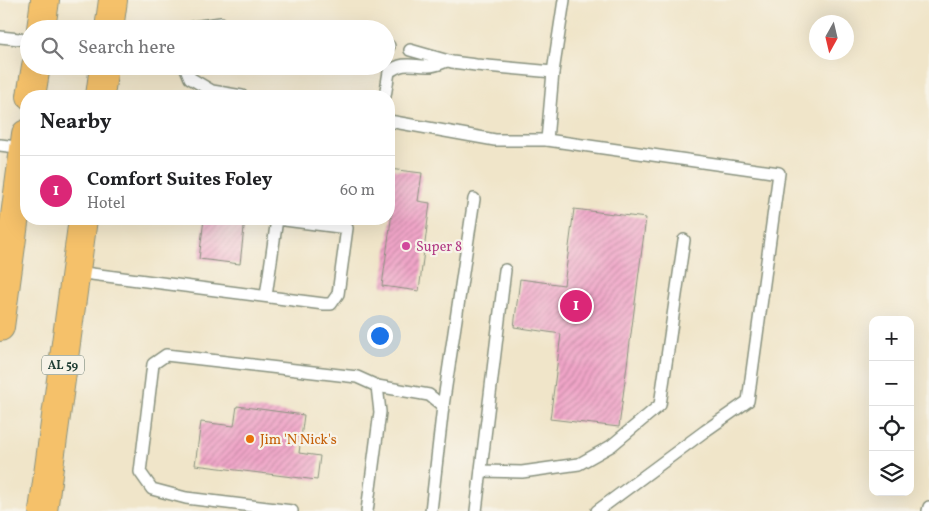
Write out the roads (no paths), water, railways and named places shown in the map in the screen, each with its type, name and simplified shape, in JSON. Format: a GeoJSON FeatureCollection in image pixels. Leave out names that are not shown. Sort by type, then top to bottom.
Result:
{"type":"FeatureCollection","features":[{"type":"Feature","properties":{"kind":"main road"},"geometry":{"type":"LineString","coordinates":[[42,20],[45,0]]}},
{"type":"Feature","properties":{"kind":"main road"},"geometry":{"type":"LineString","coordinates":[[102,20],[104,0]]}},
{"type":"Feature","properties":{"kind":"main road"},"geometry":{"type":"LineString","coordinates":[[110,20],[113,0]]}},
{"type":"Feature","properties":{"kind":"main road"},"geometry":{"type":"LineString","coordinates":[[33,90],[35,75]]}},
{"type":"Feature","properties":{"kind":"main road"},"geometry":{"type":"LineString","coordinates":[[96,90],[97,75]]}},
{"type":"Feature","properties":{"kind":"main road"},"geometry":{"type":"LineString","coordinates":[[101,90],[103,75]]}},
{"type":"Feature","properties":{"kind":"main road"},"geometry":{"type":"LineString","coordinates":[[0,327],[17,143]]}},
{"type":"Feature","properties":{"kind":"main road","name":"AL 59"},"geometry":{"type":"LineString","coordinates":[[43,511],[82,225]]}},
{"type":"Feature","properties":{"kind":"lane"},"geometry":{"type":"LineString","coordinates":[[547,140],[553,72],[564,0]]}},
{"type":"Feature","properties":{"kind":"lane"},"geometry":{"type":"LineString","coordinates":[[0,37],[20,39]]}},
{"type":"Feature","properties":{"kind":"lane"},"geometry":{"type":"LineString","coordinates":[[410,50],[447,61],[476,66],[553,72]]}},
{"type":"Feature","properties":{"kind":"lane"},"geometry":{"type":"LineString","coordinates":[[395,68],[402,64],[429,67],[447,61]]}},
{"type":"Feature","properties":{"kind":"lane"},"geometry":{"type":"LineString","coordinates":[[189,75],[190,78],[210,90]]}},
{"type":"Feature","properties":{"kind":"lane"},"geometry":{"type":"LineString","coordinates":[[386,90],[388,75]]}},
{"type":"Feature","properties":{"kind":"lane"},"geometry":{"type":"LineString","coordinates":[[395,122],[495,140],[547,140],[779,173],[748,401],[598,511]]}},
{"type":"Feature","properties":{"kind":"lane"},"geometry":{"type":"LineString","coordinates":[[431,511],[474,199]]}},
{"type":"Feature","properties":{"kind":"lane"},"geometry":{"type":"LineString","coordinates":[[266,296],[276,225]]}},
{"type":"Feature","properties":{"kind":"lane"},"geometry":{"type":"LineString","coordinates":[[76,272],[331,304],[338,294],[347,228],[324,225]]}},
{"type":"Feature","properties":{"kind":"lane"},"geometry":{"type":"LineString","coordinates":[[481,471],[522,472],[580,464],[610,446],[660,405],[684,240]]}},
{"type":"Feature","properties":{"kind":"lane"},"geometry":{"type":"LineString","coordinates":[[476,511],[505,270]]}},
{"type":"Feature","properties":{"kind":"lane"},"geometry":{"type":"LineString","coordinates":[[292,511],[186,498],[152,488],[140,472],[153,364],[166,355],[357,377],[377,386],[429,394],[444,406]]}},
{"type":"Feature","properties":{"kind":"lane"},"geometry":{"type":"LineString","coordinates":[[367,511],[380,412],[377,386]]}},
{"type":"Feature","properties":{"kind":"lane"},"geometry":{"type":"LineString","coordinates":[[928,511],[929,507]]}},
{"type":"Feature","properties":{"kind":"place","name":"Super 8"},"geometry":{"type":"Point","coordinates":[406,246]}},
{"type":"Feature","properties":{"kind":"place","name":"Comfort Suites Foley"},"geometry":{"type":"Point","coordinates":[576,306]}},
{"type":"Feature","properties":{"kind":"place","name":"Jim 'N Nick's"},"geometry":{"type":"Point","coordinates":[250,439]}}]}
